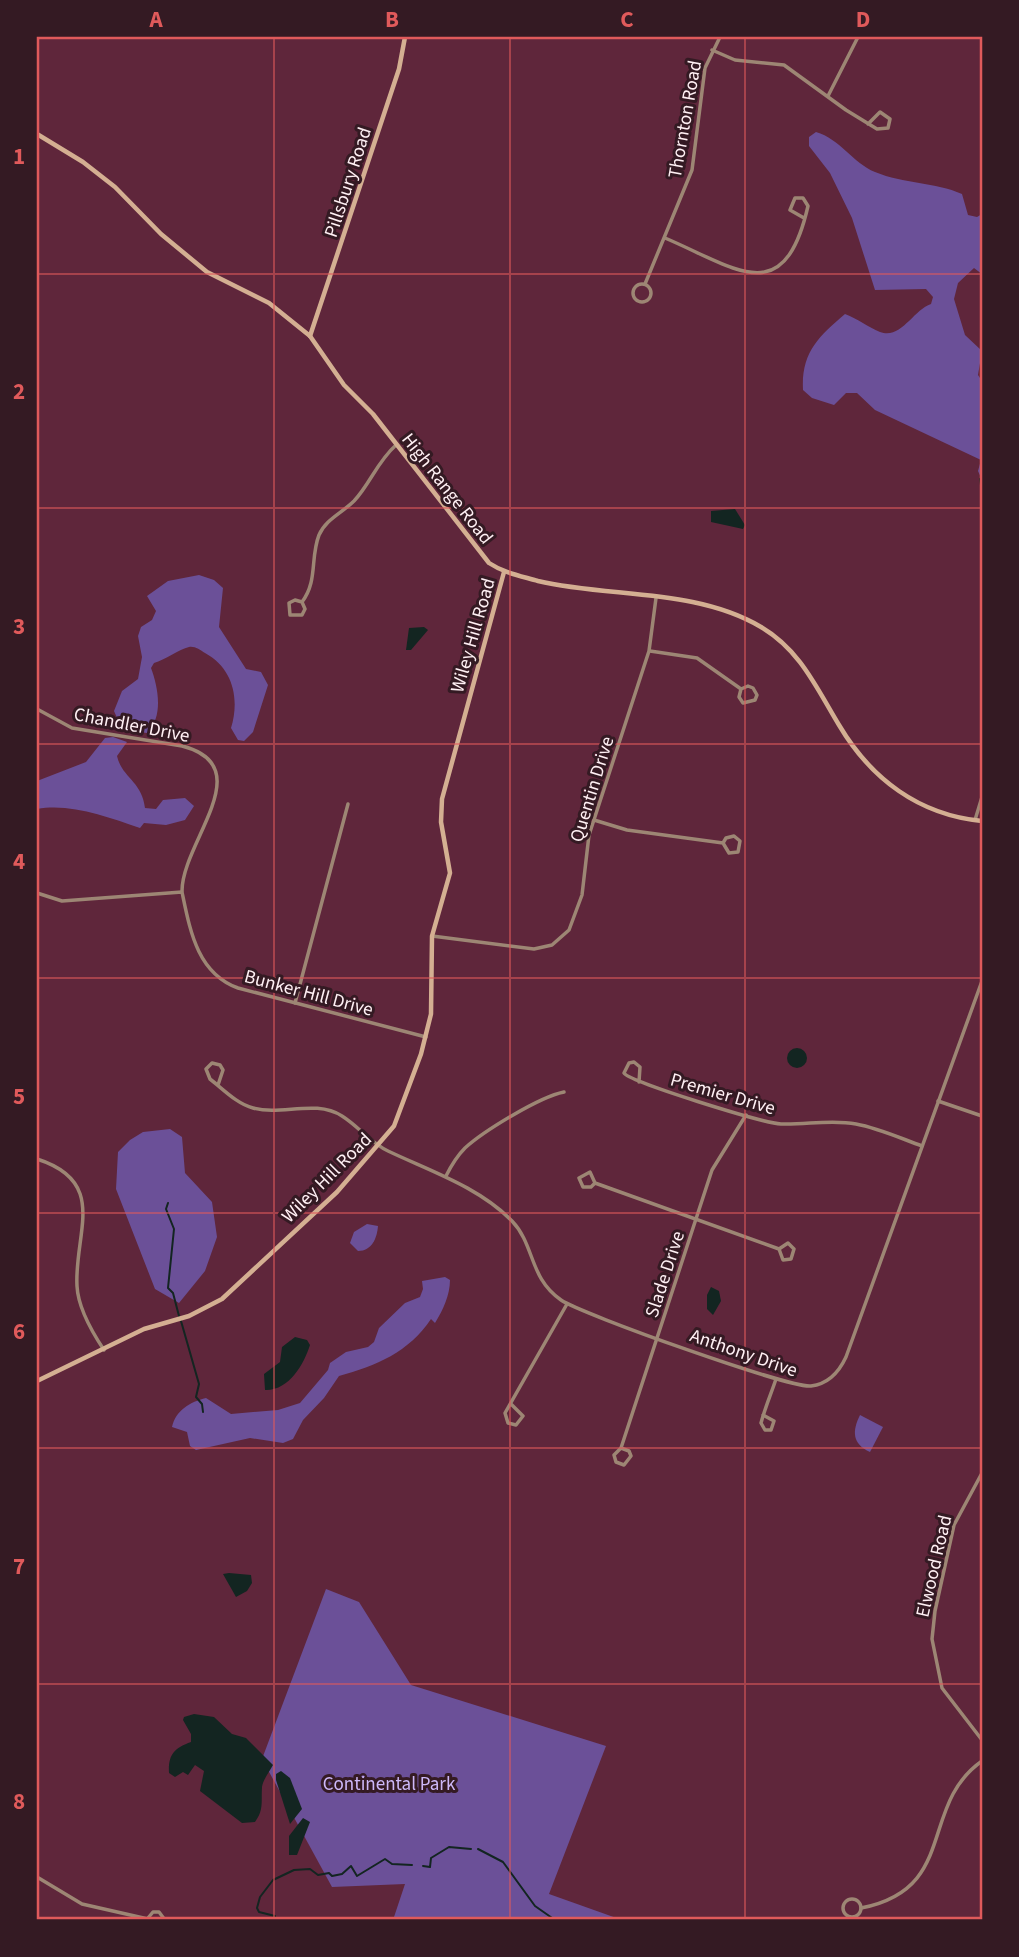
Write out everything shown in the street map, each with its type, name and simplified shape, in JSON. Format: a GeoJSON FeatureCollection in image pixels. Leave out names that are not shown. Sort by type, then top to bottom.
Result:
{"type":"FeatureCollection","features":[{"type":"Feature","properties":{"kind":"street","name":"Pillsbury Road"},"geometry":{"type":"LineString","coordinates":[[310,336],[399,69],[405,37]]}},
{"type":"Feature","properties":{"kind":"street","name":"Thornton Road"},"geometry":{"type":"LineString","coordinates":[[645,284],[694,165],[704,72],[720,37]]}},
{"type":"Feature","properties":{"kind":"street"},"geometry":{"type":"LineString","coordinates":[[828,96],[858,37]]}},
{"type":"Feature","properties":{"kind":"street"},"geometry":{"type":"LineString","coordinates":[[712,50],[735,60],[783,64],[868,124],[883,130],[891,121],[887,114],[880,112],[868,124]]}},
{"type":"Feature","properties":{"kind":"street","name":"High Range Road"},"geometry":{"type":"LineString","coordinates":[[37,134],[108,181],[160,234],[207,272],[269,303],[310,336],[344,384],[373,414],[482,556],[504,572],[552,584],[710,607],[744,618],[769,632],[805,666],[840,727],[874,770],[926,809],[982,821]]}},
{"type":"Feature","properties":{"kind":"street"},"geometry":{"type":"LineString","coordinates":[[665,238],[742,271],[762,274],[777,269],[787,260],[804,218],[807,202],[803,198],[795,198],[790,210],[804,218]]}},
{"type":"Feature","properties":{"kind":"street","name":"Thornton Road"},"geometry":{"type":"LineString","coordinates":[[645,284],[651,289],[650,297],[639,301],[634,289],[645,284]]}},
{"type":"Feature","properties":{"kind":"street"},"geometry":{"type":"LineString","coordinates":[[302,602],[312,583],[317,541],[322,529],[354,501],[380,461],[396,446]]}},
{"type":"Feature","properties":{"kind":"street","name":"Wiley Hill Road"},"geometry":{"type":"LineString","coordinates":[[37,1381],[144,1329],[206,1309],[222,1299],[337,1192],[379,1145],[402,1111],[426,1037],[431,1005],[432,936],[450,873],[441,822],[442,798],[504,572]]}},
{"type":"Feature","properties":{"kind":"street","name":"Quentin Drive"},"geometry":{"type":"LineString","coordinates":[[432,936],[534,949],[560,940],[569,930],[580,900],[587,845],[594,820],[649,651],[656,598]]}},
{"type":"Feature","properties":{"kind":"street"},"geometry":{"type":"LineString","coordinates":[[290,602],[302,602],[305,609],[302,615],[290,615],[287,608],[290,602]]}},
{"type":"Feature","properties":{"kind":"street"},"geometry":{"type":"LineString","coordinates":[[649,651],[697,658],[741,689]]}},
{"type":"Feature","properties":{"kind":"street"},"geometry":{"type":"LineString","coordinates":[[746,686],[753,688],[757,695],[755,700],[749,704],[743,703],[739,696],[741,689],[746,686]]}},
{"type":"Feature","properties":{"kind":"street","name":"Chandler Drive"},"geometry":{"type":"LineString","coordinates":[[37,709],[63,725],[181,746],[199,752],[209,761],[217,778],[217,796],[186,863],[183,892]]}},
{"type":"Feature","properties":{"kind":"street"},"geometry":{"type":"LineString","coordinates":[[975,820],[982,797]]}},
{"type":"Feature","properties":{"kind":"street"},"geometry":{"type":"LineString","coordinates":[[295,1003],[348,804]]}},
{"type":"Feature","properties":{"kind":"street"},"geometry":{"type":"LineString","coordinates":[[594,820],[627,830],[723,844],[729,853],[738,852],[741,847],[740,841],[734,836],[726,838],[723,844]]}},
{"type":"Feature","properties":{"kind":"street"},"geometry":{"type":"LineString","coordinates":[[37,893],[62,901],[183,892]]}},
{"type":"Feature","properties":{"kind":"street","name":"Bunker Hill Drive"},"geometry":{"type":"LineString","coordinates":[[183,892],[200,956],[210,971],[229,985],[426,1037]]}},
{"type":"Feature","properties":{"kind":"street","name":"Anthony Drive"},"geometry":{"type":"LineString","coordinates":[[218,1085],[255,1109],[320,1108],[333,1111],[379,1145],[446,1176],[513,1222],[537,1276],[548,1290],[567,1304],[776,1379],[812,1386],[829,1379],[842,1366],[982,981]]}},
{"type":"Feature","properties":{"kind":"street","name":"Premier Drive"},"geometry":{"type":"LineString","coordinates":[[639,1082],[640,1068],[634,1062],[629,1063],[624,1070],[625,1076],[639,1082],[746,1115],[780,1124],[857,1124],[922,1146]]}},
{"type":"Feature","properties":{"kind":"street"},"geometry":{"type":"LineString","coordinates":[[212,1063],[220,1065],[223,1070],[218,1085],[206,1075],[207,1066],[212,1063]]}},
{"type":"Feature","properties":{"kind":"street"},"geometry":{"type":"LineString","coordinates":[[446,1176],[459,1155],[472,1143],[548,1096],[565,1092]]}},
{"type":"Feature","properties":{"kind":"street"},"geometry":{"type":"LineString","coordinates":[[938,1101],[982,1116]]}},
{"type":"Feature","properties":{"kind":"street","name":"Slade Drive"},"geometry":{"type":"LineString","coordinates":[[621,1448],[627,1449],[631,1456],[624,1465],[618,1464],[614,1457],[621,1448],[715,1161],[746,1115]]}},
{"type":"Feature","properties":{"kind":"street"},"geometry":{"type":"LineString","coordinates":[[37,1160],[64,1172],[80,1194],[84,1217],[77,1292],[104,1350]]}},
{"type":"Feature","properties":{"kind":"street"},"geometry":{"type":"LineString","coordinates":[[595,1183],[586,1188],[579,1178],[590,1172],[595,1183],[779,1249],[788,1244],[794,1249],[794,1255],[791,1259],[783,1260],[778,1254],[779,1249]]}},
{"type":"Feature","properties":{"kind":"street"},"geometry":{"type":"LineString","coordinates":[[982,1289],[982,1298]]}},
{"type":"Feature","properties":{"kind":"street"},"geometry":{"type":"LineString","coordinates":[[511,1404],[523,1416],[516,1425],[509,1424],[505,1419],[511,1404],[567,1304]]}},
{"type":"Feature","properties":{"kind":"street"},"geometry":{"type":"LineString","coordinates":[[763,1415],[774,1422],[771,1430],[761,1427],[763,1415],[776,1379]]}},
{"type":"Feature","properties":{"kind":"street","name":"Elwood Road"},"geometry":{"type":"LineString","coordinates":[[982,1473],[963,1504],[950,1538],[932,1639],[942,1688],[982,1740]]}},
{"type":"Feature","properties":{"kind":"street"},"geometry":{"type":"LineString","coordinates":[[861,1908],[859,1902],[852,1899],[846,1901],[843,1909],[851,1917],[857,1916],[861,1908],[896,1896],[918,1877],[934,1851],[945,1808],[953,1791],[982,1761]]}},
{"type":"Feature","properties":{"kind":"street"},"geometry":{"type":"LineString","coordinates":[[37,1877],[82,1904],[148,1919],[156,1912],[161,1913],[165,1920]]}},
{"type":"Feature","properties":{"kind":"green space"},"geometry":{"type":"Polygon","coordinates":[[[816,132],[825,135],[875,172],[962,194],[968,215],[977,217],[982,214],[982,274],[974,268],[958,283],[954,299],[965,335],[982,351],[978,375],[982,381],[982,480],[978,471],[981,460],[875,410],[857,393],[846,393],[834,405],[812,398],[803,390],[808,356],[819,338],[845,314],[880,332],[894,332],[931,304],[933,297],[926,289],[875,290],[852,218],[830,173],[809,146],[809,137],[816,132]]]}},
{"type":"Feature","properties":{"kind":"green space"},"geometry":{"type":"Polygon","coordinates":[[[199,575],[214,580],[223,588],[219,627],[246,669],[261,672],[268,685],[253,732],[244,741],[238,740],[231,728],[235,706],[228,676],[215,659],[191,647],[154,663],[151,668],[156,684],[158,710],[147,733],[122,729],[114,711],[122,691],[138,679],[142,657],[138,636],[141,627],[152,620],[156,611],[147,596],[168,581],[199,575]]]}},
{"type":"Feature","properties":{"kind":"green space"},"geometry":{"type":"Polygon","coordinates":[[[113,737],[127,742],[117,756],[123,770],[140,792],[145,808],[156,809],[163,800],[185,798],[194,806],[185,820],[166,825],[144,823],[140,828],[76,809],[37,809],[37,781],[86,762],[105,738],[113,737]]]}},
{"type":"Feature","properties":{"kind":"green space"},"geometry":{"type":"Polygon","coordinates":[[[170,1129],[182,1137],[185,1173],[212,1202],[217,1237],[205,1271],[179,1303],[155,1289],[116,1189],[118,1152],[143,1132],[170,1129]]]}},
{"type":"Feature","properties":{"kind":"green space"},"geometry":{"type":"Polygon","coordinates":[[[367,1224],[378,1226],[376,1235],[367,1249],[358,1251],[350,1243],[354,1232],[367,1224]]]}},
{"type":"Feature","properties":{"kind":"green space"},"geometry":{"type":"Polygon","coordinates":[[[445,1277],[450,1280],[449,1291],[435,1323],[431,1319],[413,1340],[391,1356],[366,1368],[339,1376],[324,1398],[303,1420],[293,1439],[283,1443],[250,1438],[196,1450],[190,1446],[187,1432],[172,1427],[184,1408],[206,1398],[231,1414],[278,1410],[300,1403],[328,1370],[330,1363],[346,1352],[368,1347],[374,1342],[379,1328],[405,1303],[420,1297],[422,1281],[445,1277]]]}},
{"type":"Feature","properties":{"kind":"green space"},"geometry":{"type":"Polygon","coordinates":[[[860,1415],[883,1427],[870,1452],[860,1445],[855,1436],[860,1415]]]}},
{"type":"Feature","properties":{"kind":"green space","name":"Continental Park"},"geometry":{"type":"Polygon","coordinates":[[[326,1589],[359,1602],[411,1685],[606,1746],[549,1894],[622,1920],[393,1920],[405,1884],[332,1887],[262,1759],[326,1589]]]}},
{"type":"Feature","properties":{"kind":"shaded area"},"geometry":{"type":"Polygon","coordinates":[[[735,509],[745,525],[743,529],[711,522],[711,511],[735,509]]]}},
{"type":"Feature","properties":{"kind":"shaded area"},"geometry":{"type":"Polygon","coordinates":[[[424,627],[428,630],[411,650],[406,650],[409,628],[424,627]]]}},
{"type":"Feature","properties":{"kind":"shaded area"},"geometry":{"type":"Polygon","coordinates":[[[797,1048],[804,1051],[807,1058],[804,1065],[797,1068],[790,1065],[787,1058],[790,1051],[797,1048]]]}},
{"type":"Feature","properties":{"kind":"shaded area"},"geometry":{"type":"Polygon","coordinates":[[[711,1287],[719,1291],[721,1301],[713,1315],[707,1309],[707,1295],[711,1287]]]}},
{"type":"Feature","properties":{"kind":"shaded area"},"geometry":{"type":"Polygon","coordinates":[[[295,1337],[307,1340],[310,1345],[304,1360],[288,1381],[274,1389],[265,1390],[264,1374],[280,1362],[282,1347],[295,1337]]]}},
{"type":"Feature","properties":{"kind":"shaded area"},"geometry":{"type":"Polygon","coordinates":[[[223,1574],[251,1575],[252,1583],[247,1591],[236,1597],[223,1574]]]}},
{"type":"Feature","properties":{"kind":"shaded area"},"geometry":{"type":"Polygon","coordinates":[[[194,1714],[214,1717],[232,1734],[246,1738],[273,1765],[263,1784],[261,1810],[255,1822],[242,1823],[200,1791],[204,1771],[195,1765],[188,1775],[183,1772],[175,1777],[169,1773],[173,1753],[191,1742],[191,1734],[183,1720],[184,1717],[194,1714]]]}},
{"type":"Feature","properties":{"kind":"shaded area"},"geometry":{"type":"Polygon","coordinates":[[[281,1771],[290,1778],[302,1809],[290,1824],[276,1780],[276,1774],[281,1771]]]}},
{"type":"Feature","properties":{"kind":"shaded area"},"geometry":{"type":"Polygon","coordinates":[[[303,1818],[310,1822],[297,1855],[289,1855],[289,1836],[303,1818]]]}},
{"type":"Feature","properties":{"kind":"waterway"},"geometry":{"type":"LineString","coordinates":[[980,479],[982,491]]}},
{"type":"Feature","properties":{"kind":"waterway"},"geometry":{"type":"LineString","coordinates":[[168,1203],[166,1209],[174,1229],[168,1288],[173,1293],[179,1316]]}},
{"type":"Feature","properties":{"kind":"waterway"},"geometry":{"type":"LineString","coordinates":[[181,1321],[199,1384],[196,1397],[202,1404],[203,1412]]}},
{"type":"Feature","properties":{"kind":"waterway"},"geometry":{"type":"LineString","coordinates":[[423,1866],[430,1867],[431,1858],[449,1847],[471,1849]]}},
{"type":"Feature","properties":{"kind":"waterway"},"geometry":{"type":"LineString","coordinates":[[478,1849],[503,1862],[535,1906],[555,1920]]}},
{"type":"Feature","properties":{"kind":"waterway"},"geometry":{"type":"LineString","coordinates":[[274,1920],[275,1916],[259,1912],[257,1908],[260,1897],[273,1880],[294,1870],[310,1869],[318,1875],[329,1873],[332,1876],[342,1874],[351,1866],[357,1876],[385,1859],[392,1864],[412,1865]]}}]}
